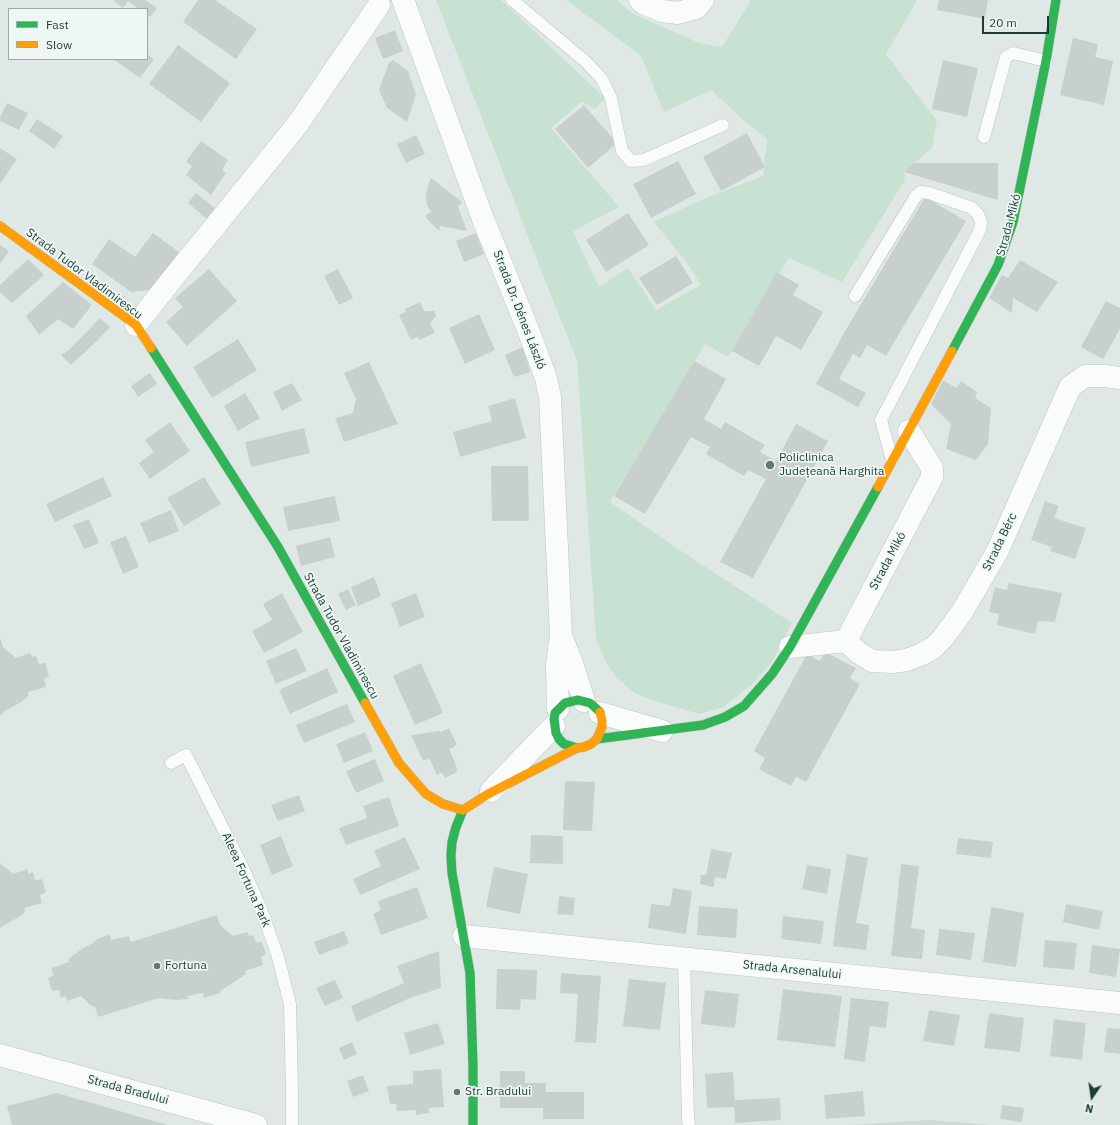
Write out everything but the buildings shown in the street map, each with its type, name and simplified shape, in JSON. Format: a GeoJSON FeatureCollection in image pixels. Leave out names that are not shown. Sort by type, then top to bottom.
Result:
{"type":"FeatureCollection","features":[{"type":"Feature","properties":{"kind":"street","name":"Strada Dr. Dénes László"},"geometry":{"type":"LineString","coordinates":[[403,0],[483,219],[546,378],[550,397],[561,636]]}},
{"type":"Feature","properties":{"kind":"street"},"geometry":{"type":"LineString","coordinates":[[640,0],[643,3],[662,11],[678,12],[696,8],[703,0]]}},
{"type":"Feature","properties":{"kind":"street","name":"Strada Mikó"},"geometry":{"type":"LineString","coordinates":[[597,740],[703,725],[725,717],[744,706],[759,690],[790,647],[998,265],[1013,222],[1046,61],[1056,0]]}},
{"type":"Feature","properties":{"kind":"street"},"geometry":{"type":"LineString","coordinates":[[136,325],[297,125],[379,5]]}},
{"type":"Feature","properties":{"kind":"street","name":"Strada Tudor Vladimirescu"},"geometry":{"type":"LineString","coordinates":[[0,226],[136,325],[278,547],[399,764],[426,794],[443,804],[463,810]]}},
{"type":"Feature","properties":{"kind":"street","name":"Strada Bérc"},"geometry":{"type":"LineString","coordinates":[[846,641],[859,653],[872,661],[892,662],[907,660],[933,648],[942,639],[962,612],[997,552],[1070,387],[1085,376],[1120,378]]}},
{"type":"Feature","properties":{"kind":"street","name":"Strada Mikó"},"geometry":{"type":"LineString","coordinates":[[846,641],[932,476],[932,468],[908,431]]}},
{"type":"Feature","properties":{"kind":"street"},"geometry":{"type":"LineString","coordinates":[[561,636],[592,707],[602,720],[602,727],[597,740],[584,747],[570,747],[564,744],[556,733],[557,665],[561,636]]}},
{"type":"Feature","properties":{"kind":"street"},"geometry":{"type":"LineString","coordinates":[[790,647],[846,641]]}},
{"type":"Feature","properties":{"kind":"street"},"geometry":{"type":"LineString","coordinates":[[488,794],[556,718],[565,703],[572,700],[578,700],[592,707],[662,731]]}},
{"type":"Feature","properties":{"kind":"street"},"geometry":{"type":"LineString","coordinates":[[473,1125],[470,973],[452,873],[451,856],[452,842],[456,827],[463,810],[488,794],[577,748]]}},
{"type":"Feature","properties":{"kind":"street","name":"Strada Arsenalului"},"geometry":{"type":"LineString","coordinates":[[464,936],[1120,1003]]}},
{"type":"Feature","properties":{"kind":"street","name":"Strada Bradului"},"geometry":{"type":"LineString","coordinates":[[0,1055],[221,1120],[256,1125]]}},
{"type":"Feature","properties":{"kind":"lane"},"geometry":{"type":"LineString","coordinates":[[512,0],[586,62],[602,79],[611,98],[622,151],[631,161],[644,160],[723,125]]}},
{"type":"Feature","properties":{"kind":"lane"},"geometry":{"type":"LineString","coordinates":[[984,137],[1006,57],[1014,54],[1046,61]]}},
{"type":"Feature","properties":{"kind":"lane"},"geometry":{"type":"LineString","coordinates":[[855,296],[916,196],[921,192],[929,193],[972,208],[978,214],[981,222],[980,230],[881,420],[892,460]]}},
{"type":"Feature","properties":{"kind":"lane","name":"Aleea Fortuna Park"},"geometry":{"type":"LineString","coordinates":[[171,763],[186,755],[241,864],[261,909],[278,957],[290,1004],[292,1125]]}},
{"type":"Feature","properties":{"kind":"lane"},"geometry":{"type":"LineString","coordinates":[[684,959],[688,1119],[690,1125]]}},
{"type":"Feature","properties":{"kind":"shaded area"},"geometry":{"type":"Polygon","coordinates":[[[931,1120],[991,1125],[848,1125],[931,1120]]]}},
{"type":"Feature","properties":{"kind":"green space"},"geometry":{"type":"Polygon","coordinates":[[[436,0],[501,0],[605,98],[595,109],[581,102],[551,128],[619,207],[573,231],[599,287],[628,268],[656,310],[701,285],[690,267],[654,222],[703,199],[763,176],[767,139],[741,118],[711,90],[664,112],[641,56],[566,0],[616,0],[634,14],[699,43],[722,47],[751,0],[917,0],[886,54],[937,121],[932,148],[904,172],[905,180],[842,282],[789,258],[728,357],[705,344],[610,502],[684,553],[792,623],[772,662],[750,686],[724,707],[700,714],[654,701],[635,693],[617,678],[605,661],[596,639],[577,360],[436,0]]]}},
{"type":"Feature","properties":{"kind":"traffic: fast"},"geometry":{"type":"LineString","coordinates":[[952,351],[998,265],[1013,222],[1046,61],[1056,0]]}},
{"type":"Feature","properties":{"kind":"traffic: fast"},"geometry":{"type":"LineString","coordinates":[[151,348],[278,547],[365,703]]}},
{"type":"Feature","properties":{"kind":"traffic: fast"},"geometry":{"type":"LineString","coordinates":[[597,739],[703,725],[725,717],[744,706],[772,674],[790,647],[878,487]]}},
{"type":"Feature","properties":{"kind":"traffic: fast"},"geometry":{"type":"LineString","coordinates":[[577,748],[564,744],[559,739],[556,733],[554,719],[555,713],[565,703],[578,700],[590,703],[600,712]]}},
{"type":"Feature","properties":{"kind":"traffic: fast"},"geometry":{"type":"LineString","coordinates":[[463,810],[452,842],[451,856],[452,873],[470,973],[473,1125]]}},
{"type":"Feature","properties":{"kind":"traffic: slow"},"geometry":{"type":"LineString","coordinates":[[0,226],[136,325],[151,348]]}},
{"type":"Feature","properties":{"kind":"traffic: slow"},"geometry":{"type":"LineString","coordinates":[[878,487],[952,351]]}},
{"type":"Feature","properties":{"kind":"traffic: slow"},"geometry":{"type":"LineString","coordinates":[[365,703],[399,763],[426,794],[443,804],[463,810]]}},
{"type":"Feature","properties":{"kind":"traffic: slow"},"geometry":{"type":"LineString","coordinates":[[463,810],[488,794],[577,748],[591,744],[597,739],[602,727],[600,712]]}},
{"type":"Feature","properties":{"kind":"place","name":"Policlinica Județeană Harghita"},"geometry":{"type":"Point","coordinates":[770,465]}},
{"type":"Feature","properties":{"kind":"place","name":"Fortuna"},"geometry":{"type":"Point","coordinates":[157,966]}},
{"type":"Feature","properties":{"kind":"place","name":"Str. Bradului"},"geometry":{"type":"Point","coordinates":[457,1092]}}]}
